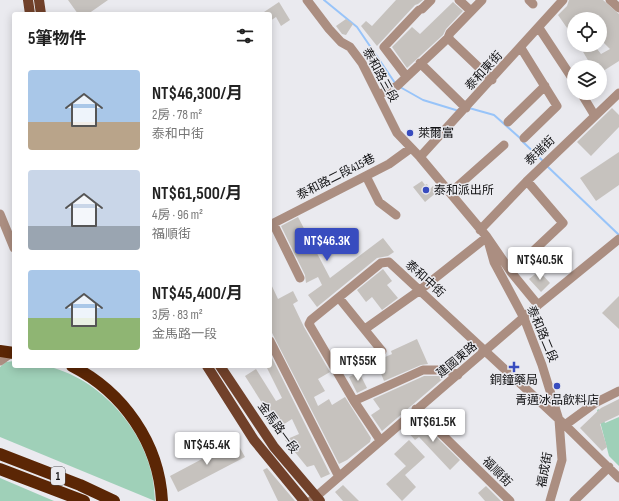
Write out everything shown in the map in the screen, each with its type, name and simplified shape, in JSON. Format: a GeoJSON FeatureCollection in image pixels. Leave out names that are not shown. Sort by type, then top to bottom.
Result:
{"type":"FeatureCollection","features":[{"type":"Feature","properties":{"kind":"highway"},"geometry":{"type":"LineString","coordinates":[[0,351],[12,352]]}},
{"type":"Feature","properties":{"kind":"highway"},"geometry":{"type":"LineString","coordinates":[[75,368],[97,381],[130,414],[153,454],[161,489],[162,501]]}},
{"type":"Feature","properties":{"kind":"highway","name":"1"},"geometry":{"type":"LineString","coordinates":[[0,454],[80,485],[114,501]]}},
{"type":"Feature","properties":{"kind":"highway","name":"1"},"geometry":{"type":"LineString","coordinates":[[0,469],[84,501]]}},
{"type":"Feature","properties":{"kind":"main road"},"geometry":{"type":"LineString","coordinates":[[28,0],[30,12]]}},
{"type":"Feature","properties":{"kind":"main road"},"geometry":{"type":"LineString","coordinates":[[39,0],[41,12]]}},
{"type":"Feature","properties":{"kind":"main road","name":"金馬路一段"},"geometry":{"type":"LineString","coordinates":[[208,368],[254,440],[304,501]]}},
{"type":"Feature","properties":{"kind":"main road","name":"金馬路一段"},"geometry":{"type":"LineString","coordinates":[[221,368],[274,447],[315,499]]}},
{"type":"Feature","properties":{"kind":"street","name":"泰和路三段"},"geometry":{"type":"LineString","coordinates":[[307,0],[329,29],[341,42],[350,47],[362,63],[397,133],[411,148]]}},
{"type":"Feature","properties":{"kind":"street"},"geometry":{"type":"LineString","coordinates":[[406,76],[384,47],[431,0]]}},
{"type":"Feature","properties":{"kind":"street"},"geometry":{"type":"LineString","coordinates":[[459,0],[471,11]]}},
{"type":"Feature","properties":{"kind":"street"},"geometry":{"type":"LineString","coordinates":[[378,95],[397,86],[448,38],[482,0]]}},
{"type":"Feature","properties":{"kind":"street","name":"泰和東街"},"geometry":{"type":"LineString","coordinates":[[420,157],[522,48],[564,0]]}},
{"type":"Feature","properties":{"kind":"street"},"geometry":{"type":"LineString","coordinates":[[610,0],[619,8]]}},
{"type":"Feature","properties":{"kind":"street"},"geometry":{"type":"LineString","coordinates":[[539,28],[567,70]]}},
{"type":"Feature","properties":{"kind":"street"},"geometry":{"type":"LineString","coordinates":[[448,38],[492,80]]}},
{"type":"Feature","properties":{"kind":"street"},"geometry":{"type":"LineString","coordinates":[[522,48],[557,106],[524,138]]}},
{"type":"Feature","properties":{"kind":"street"},"geometry":{"type":"LineString","coordinates":[[420,63],[464,110]]}},
{"type":"Feature","properties":{"kind":"street"},"geometry":{"type":"LineString","coordinates":[[508,122],[545,86]]}},
{"type":"Feature","properties":{"kind":"street","name":"泰瑞街"},"geometry":{"type":"LineString","coordinates":[[480,230],[545,163],[595,116],[618,97]]}},
{"type":"Feature","properties":{"kind":"street"},"geometry":{"type":"LineString","coordinates":[[585,100],[595,116]]}},
{"type":"Feature","properties":{"kind":"street"},"geometry":{"type":"LineString","coordinates":[[450,193],[504,144]]}},
{"type":"Feature","properties":{"kind":"street","name":"泰和路二段"},"geometry":{"type":"LineString","coordinates":[[411,148],[487,237],[511,272],[538,305]]}},
{"type":"Feature","properties":{"kind":"street","name":"泰和路二段415巷"},"geometry":{"type":"LineString","coordinates":[[272,224],[389,164],[411,148]]}},
{"type":"Feature","properties":{"kind":"street"},"geometry":{"type":"LineString","coordinates":[[366,176],[379,202],[396,215]]}},
{"type":"Feature","properties":{"kind":"street"},"geometry":{"type":"LineString","coordinates":[[511,272],[563,223],[527,181]]}},
{"type":"Feature","properties":{"kind":"street"},"geometry":{"type":"LineString","coordinates":[[0,214],[12,243]]}},
{"type":"Feature","properties":{"kind":"street"},"geometry":{"type":"LineString","coordinates":[[272,224],[300,278]]}},
{"type":"Feature","properties":{"kind":"street"},"geometry":{"type":"LineString","coordinates":[[365,329],[420,290],[487,237]]}},
{"type":"Feature","properties":{"kind":"street","name":"泰和路二段"},"geometry":{"type":"LineString","coordinates":[[487,237],[494,262],[524,318],[562,422]]}},
{"type":"Feature","properties":{"kind":"street","name":"建國東路"},"geometry":{"type":"LineString","coordinates":[[315,499],[416,409],[458,375],[538,305],[619,239]]}},
{"type":"Feature","properties":{"kind":"street","name":"泰和中街"},"geometry":{"type":"LineString","coordinates":[[380,440],[354,401],[309,324],[311,320],[381,263],[389,262],[562,422],[619,478]]}},
{"type":"Feature","properties":{"kind":"street"},"geometry":{"type":"LineString","coordinates":[[339,298],[382,352]]}},
{"type":"Feature","properties":{"kind":"street"},"geometry":{"type":"LineString","coordinates":[[272,345],[339,477]]}},
{"type":"Feature","properties":{"kind":"street"},"geometry":{"type":"LineString","coordinates":[[0,361],[12,353]]}},
{"type":"Feature","properties":{"kind":"street"},"geometry":{"type":"LineString","coordinates":[[354,401],[423,370],[447,370],[458,375]]}},
{"type":"Feature","properties":{"kind":"street"},"geometry":{"type":"LineString","coordinates":[[562,422],[619,391]]}},
{"type":"Feature","properties":{"kind":"street","name":"福順街"},"geometry":{"type":"LineString","coordinates":[[416,409],[510,501]]}},
{"type":"Feature","properties":{"kind":"street","name":"福成街"},"geometry":{"type":"LineString","coordinates":[[550,501],[562,460],[562,422]]}},
{"type":"Feature","properties":{"kind":"street"},"geometry":{"type":"LineString","coordinates":[[574,501],[609,468]]}},
{"type":"Feature","properties":{"kind":"green space"},"geometry":{"type":"Polygon","coordinates":[[[12,361],[12,368],[54,368],[74,376],[111,402],[126,419],[138,438],[147,458],[153,479],[155,501],[0,437],[0,367],[6,362],[12,361]]]}},
{"type":"Feature","properties":{"kind":"green space"},"geometry":{"type":"Polygon","coordinates":[[[599,409],[605,423],[619,417],[619,466],[609,456],[597,410],[599,409]]]}},
{"type":"Feature","properties":{"kind":"green space"},"geometry":{"type":"Polygon","coordinates":[[[0,478],[54,501],[0,501],[0,478]]]}},
{"type":"Feature","properties":{"kind":"building"},"geometry":{"type":"Polygon","coordinates":[[[68,0],[108,0],[91,12],[77,12],[68,0]]]}},
{"type":"Feature","properties":{"kind":"building"},"geometry":{"type":"Polygon","coordinates":[[[396,0],[423,0],[415,5],[377,46],[361,26],[366,21],[372,26],[396,0]]]}},
{"type":"Feature","properties":{"kind":"building"},"geometry":{"type":"Polygon","coordinates":[[[569,0],[603,0],[619,14],[619,61],[607,69],[607,60],[588,60],[583,52],[599,52],[601,54],[610,49],[607,46],[607,12],[567,12],[567,28],[558,15],[567,6],[569,0]]]}},
{"type":"Feature","properties":{"kind":"building"},"geometry":{"type":"Polygon","coordinates":[[[279,2],[290,20],[281,26],[276,17],[272,20],[272,12],[264,12],[279,2]]]}},
{"type":"Feature","properties":{"kind":"building"},"geometry":{"type":"Polygon","coordinates":[[[453,2],[463,11],[446,29],[443,35],[407,68],[392,47],[412,27],[420,34],[453,2]]]}},
{"type":"Feature","properties":{"kind":"building"},"geometry":{"type":"Polygon","coordinates":[[[346,19],[353,24],[346,35],[342,34],[336,26],[346,19]]]}},
{"type":"Feature","properties":{"kind":"building"},"geometry":{"type":"Polygon","coordinates":[[[612,108],[619,115],[619,127],[591,156],[577,142],[612,108]]]}},
{"type":"Feature","properties":{"kind":"building"},"geometry":{"type":"Polygon","coordinates":[[[619,152],[619,185],[596,201],[580,178],[619,152]]]}},
{"type":"Feature","properties":{"kind":"building","name":"泰和派出所"},"geometry":{"type":"Polygon","coordinates":[[[422,181],[425,185],[427,184],[430,189],[433,186],[437,192],[425,202],[413,187],[422,181]]]}},
{"type":"Feature","properties":{"kind":"building"},"geometry":{"type":"Polygon","coordinates":[[[298,217],[330,278],[383,238],[394,252],[388,256],[377,258],[317,307],[308,295],[322,285],[318,277],[306,283],[305,275],[281,226],[298,217]]]}},
{"type":"Feature","properties":{"kind":"building"},"geometry":{"type":"Polygon","coordinates":[[[383,269],[392,281],[387,285],[398,298],[382,310],[372,297],[366,302],[357,290],[383,269]]]}},
{"type":"Feature","properties":{"kind":"building"},"geometry":{"type":"Polygon","coordinates":[[[539,271],[550,283],[541,292],[529,279],[539,271]]]}},
{"type":"Feature","properties":{"kind":"building"},"geometry":{"type":"Polygon","coordinates":[[[272,286],[278,299],[293,291],[298,301],[293,304],[304,327],[330,372],[318,379],[325,391],[314,397],[318,406],[329,399],[332,405],[345,397],[371,438],[370,442],[347,460],[339,464],[272,333],[272,286]]]}},
{"type":"Feature","properties":{"kind":"building"},"geometry":{"type":"Polygon","coordinates":[[[619,296],[619,329],[602,313],[619,296]]]}},
{"type":"Feature","properties":{"kind":"building"},"geometry":{"type":"Polygon","coordinates":[[[417,339],[428,364],[421,365],[384,381],[376,361],[392,354],[391,351],[417,339]]]}},
{"type":"Feature","properties":{"kind":"building"},"geometry":{"type":"Polygon","coordinates":[[[272,358],[330,474],[321,478],[314,465],[307,467],[285,440],[299,434],[292,419],[278,428],[245,376],[256,369],[276,401],[282,398],[267,368],[272,368],[272,358]]]}},
{"type":"Feature","properties":{"kind":"building"},"geometry":{"type":"Polygon","coordinates":[[[359,372],[367,388],[357,393],[349,377],[359,372]]]}},
{"type":"Feature","properties":{"kind":"building"},"geometry":{"type":"Polygon","coordinates":[[[424,376],[446,376],[382,431],[371,415],[380,409],[373,399],[424,376]]]}},
{"type":"Feature","properties":{"kind":"building"},"geometry":{"type":"Polygon","coordinates":[[[619,399],[619,415],[600,424],[607,447],[602,451],[580,428],[601,408],[619,399]]]}},
{"type":"Feature","properties":{"kind":"building"},"geometry":{"type":"Polygon","coordinates":[[[417,418],[460,460],[450,470],[419,437],[415,440],[405,429],[417,418]]]}},
{"type":"Feature","properties":{"kind":"building"},"geometry":{"type":"Polygon","coordinates":[[[409,440],[425,457],[405,475],[416,487],[402,501],[386,484],[406,466],[394,454],[409,440]]]}},
{"type":"Feature","properties":{"kind":"building"},"geometry":{"type":"Polygon","coordinates":[[[236,441],[245,457],[178,492],[170,476],[236,441]]]}},
{"type":"Feature","properties":{"kind":"building"},"geometry":{"type":"Polygon","coordinates":[[[267,468],[295,501],[278,501],[263,470],[267,468]]]}},
{"type":"Feature","properties":{"kind":"building"},"geometry":{"type":"Polygon","coordinates":[[[343,485],[359,501],[343,501],[335,492],[343,485]]]}},
{"type":"Feature","properties":{"kind":"building"},"geometry":{"type":"Polygon","coordinates":[[[486,486],[501,501],[485,501],[478,493],[486,486]]]}},
{"type":"Feature","properties":{"kind":"waterway"},"geometry":{"type":"LineString","coordinates":[[324,0],[357,27],[395,83]]}},
{"type":"Feature","properties":{"kind":"waterway"},"geometry":{"type":"LineString","coordinates":[[400,87],[423,100],[459,111]]}},
{"type":"Feature","properties":{"kind":"waterway"},"geometry":{"type":"LineString","coordinates":[[469,108],[494,115],[520,138]]}},
{"type":"Feature","properties":{"kind":"waterway"},"geometry":{"type":"LineString","coordinates":[[523,142],[543,161]]}},
{"type":"Feature","properties":{"kind":"waterway"},"geometry":{"type":"LineString","coordinates":[[547,166],[619,235]]}},
{"type":"Feature","properties":{"kind":"place","name":"萊爾富"},"geometry":{"type":"Point","coordinates":[410,133]}},
{"type":"Feature","properties":{"kind":"place","name":"泰和派出所"},"geometry":{"type":"Point","coordinates":[426,190]}},
{"type":"Feature","properties":{"kind":"place","name":"銅鐘藥局"},"geometry":{"type":"Point","coordinates":[514,367]}},
{"type":"Feature","properties":{"kind":"place","name":"青邁冰品飲料店"},"geometry":{"type":"Point","coordinates":[557,386]}}]}
